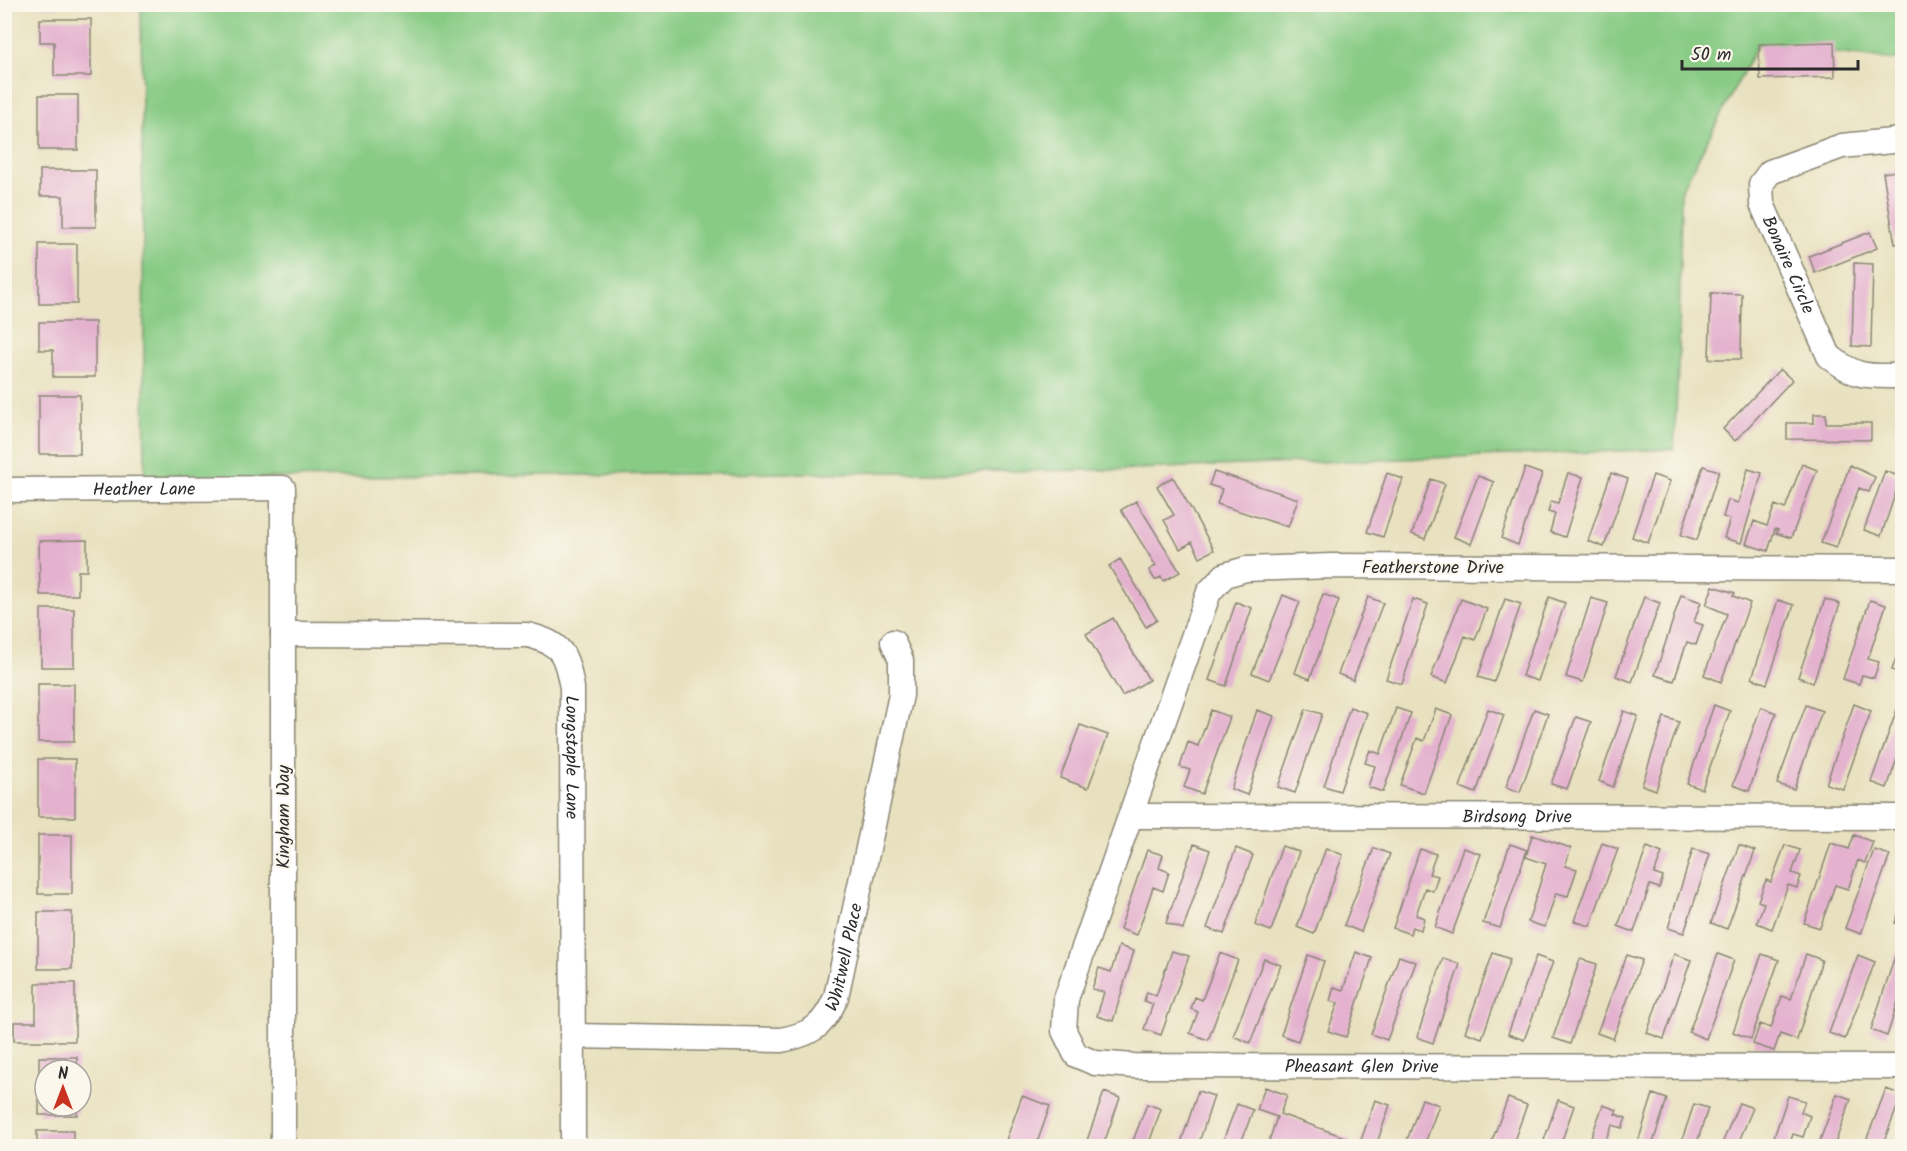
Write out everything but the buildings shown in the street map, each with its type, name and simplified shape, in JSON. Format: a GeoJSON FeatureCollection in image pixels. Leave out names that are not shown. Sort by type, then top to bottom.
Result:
{"type":"FeatureCollection","features":[{"type":"Feature","properties":{"kind":"street","name":"Bonaire Circle"},"geometry":{"type":"LineString","coordinates":[[1902,140],[1842,146],[1770,172],[1761,184],[1762,204],[1829,356],[1847,370],[1866,376],[1902,376]]}},
{"type":"Feature","properties":{"kind":"street","name":"Heather Lane"},"geometry":{"type":"LineString","coordinates":[[4,490],[284,488]]}},
{"type":"Feature","properties":{"kind":"street","name":"Kingham Way"},"geometry":{"type":"LineString","coordinates":[[283,1146],[284,488]]}},
{"type":"Feature","properties":{"kind":"street","name":"Featherstone Drive"},"geometry":{"type":"LineString","coordinates":[[1131,816],[1209,592],[1225,575],[1246,569],[1332,566],[1902,569]]}},
{"type":"Feature","properties":{"kind":"street","name":"Longstaple Lane"},"geometry":{"type":"LineString","coordinates":[[284,634],[528,635],[547,640],[561,651],[569,668],[572,688],[573,1146]]}},
{"type":"Feature","properties":{"kind":"street","name":"Whitwell Place"},"geometry":{"type":"LineString","coordinates":[[572,1036],[781,1040],[800,1036],[815,1028],[829,1014],[836,997],[901,695],[901,660],[893,642]]}},
{"type":"Feature","properties":{"kind":"street","name":"Birdsong Drive"},"geometry":{"type":"LineString","coordinates":[[1131,816],[1902,817]]}},
{"type":"Feature","properties":{"kind":"street","name":"Pheasant Glen Drive"},"geometry":{"type":"LineString","coordinates":[[1131,816],[1066,999],[1064,1031],[1076,1055],[1095,1063],[1134,1066],[1902,1067]]}},
{"type":"Feature","properties":{"kind":"green space"},"geometry":{"type":"Polygon","coordinates":[[[1902,4],[1902,61],[1758,44],[1681,191],[1679,347],[1674,449],[1108,470],[145,479],[141,5],[1902,4]]]}}]}
